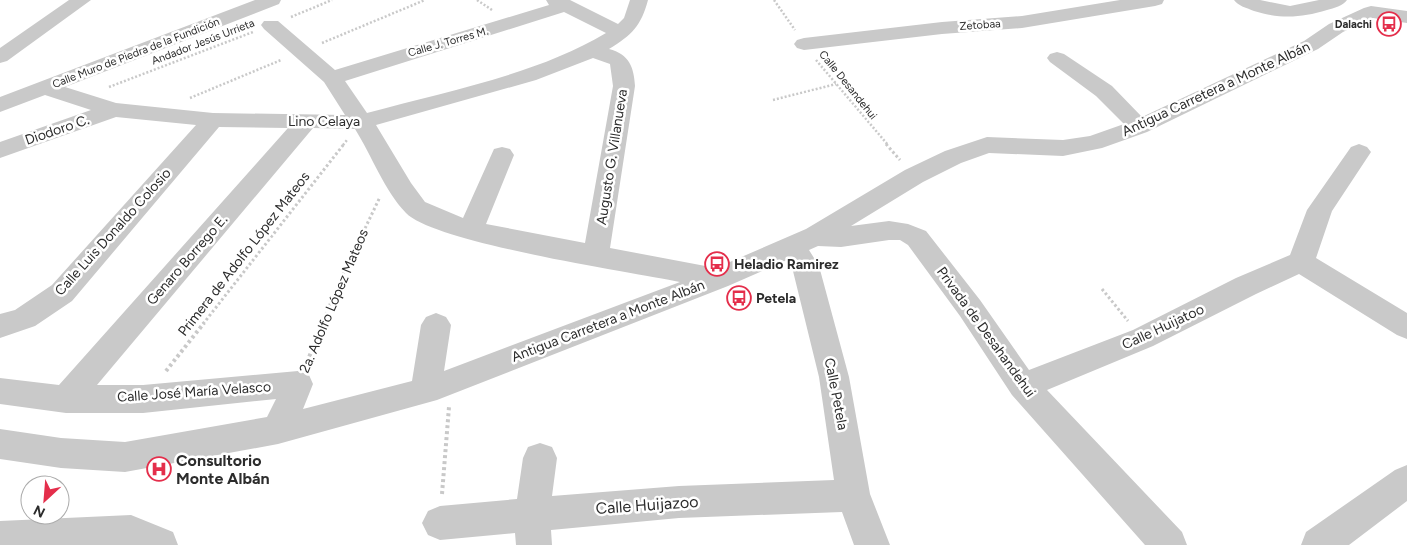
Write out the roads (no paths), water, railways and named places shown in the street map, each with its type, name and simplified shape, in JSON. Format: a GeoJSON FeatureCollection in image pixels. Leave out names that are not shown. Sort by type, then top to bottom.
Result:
{"type":"FeatureCollection","features":[{"type":"Feature","properties":{"kind":"street"},"geometry":{"type":"LineString","coordinates":[[0,57],[82,0]]}},
{"type":"Feature","properties":{"kind":"street","name":"Calle Muro de Piedra de la Fundición"},"geometry":{"type":"LineString","coordinates":[[0,105],[272,0]]}},
{"type":"Feature","properties":{"kind":"street"},"geometry":{"type":"LineString","coordinates":[[560,3],[621,33],[633,18],[639,0]]}},
{"type":"Feature","properties":{"kind":"street"},"geometry":{"type":"LineString","coordinates":[[1021,0],[1041,18]]}},
{"type":"Feature","properties":{"kind":"street","name":"Zetobaa"},"geometry":{"type":"LineString","coordinates":[[804,44],[1041,18],[1155,0]]}},
{"type":"Feature","properties":{"kind":"street"},"geometry":{"type":"LineString","coordinates":[[1243,0],[1280,13],[1293,12],[1338,0]]}},
{"type":"Feature","properties":{"kind":"street","name":"Calle J. Torres M."},"geometry":{"type":"LineString","coordinates":[[332,78],[364,66],[514,24],[560,3]]}},
{"type":"Feature","properties":{"kind":"street","name":"Antigua Carretera a Monte Albán"},"geometry":{"type":"LineString","coordinates":[[0,444],[61,453],[125,457],[227,441],[278,430],[438,386],[718,279],[804,240],[914,176],[953,157],[987,145],[1063,148],[1094,143],[1139,127],[1311,45],[1336,28],[1383,8]]}},
{"type":"Feature","properties":{"kind":"street"},"geometry":{"type":"LineString","coordinates":[[271,25],[332,78],[416,208],[446,223],[471,230],[561,250],[718,279]]}},
{"type":"Feature","properties":{"kind":"street","name":"Lino Celaya"},"geometry":{"type":"LineString","coordinates":[[45,88],[114,110],[213,120],[361,122],[528,75],[591,51],[621,33]]}},
{"type":"Feature","properties":{"kind":"street","name":"Augusto G. Villanueva"},"geometry":{"type":"LineString","coordinates":[[591,51],[612,55],[620,60],[624,78],[596,255]]}},
{"type":"Feature","properties":{"kind":"street"},"geometry":{"type":"LineString","coordinates":[[1057,58],[1104,91],[1139,127]]}},
{"type":"Feature","properties":{"kind":"street","name":"Diodoro C."},"geometry":{"type":"LineString","coordinates":[[0,150],[114,110]]}},
{"type":"Feature","properties":{"kind":"street","name":"Calle Luis Donaldo Colosio"},"geometry":{"type":"LineString","coordinates":[[0,326],[25,318],[62,293],[213,120]]}},
{"type":"Feature","properties":{"kind":"street","name":"Genaro Borrego E."},"geometry":{"type":"LineString","coordinates":[[66,399],[307,121]]}},
{"type":"Feature","properties":{"kind":"street"},"geometry":{"type":"LineString","coordinates":[[1359,152],[1320,210],[1301,262],[1407,327]]}},
{"type":"Feature","properties":{"kind":"street"},"geometry":{"type":"LineString","coordinates":[[471,230],[502,155]]}},
{"type":"Feature","properties":{"kind":"street","name":"Privada de Desahandehui"},"geometry":{"type":"LineString","coordinates":[[804,240],[840,237],[890,229],[908,232],[917,238],[970,308],[1023,386],[1169,545]]}},
{"type":"Feature","properties":{"kind":"street","name":"Calle Petela"},"geometry":{"type":"LineString","coordinates":[[804,240],[805,266],[834,377],[853,494],[872,545]]}},
{"type":"Feature","properties":{"kind":"street","name":"Calle Huijatoo"},"geometry":{"type":"LineString","coordinates":[[1023,386],[1143,338],[1246,286],[1301,262]]}},
{"type":"Feature","properties":{"kind":"street"},"geometry":{"type":"LineString","coordinates":[[436,325],[438,386]]}},
{"type":"Feature","properties":{"kind":"street","name":"Calle José María Velasco"},"geometry":{"type":"LineString","coordinates":[[0,391],[66,399],[144,399],[298,384]]}},
{"type":"Feature","properties":{"kind":"street","name":"2a. Adolfo López Mateos"},"geometry":{"type":"LineString","coordinates":[[278,430],[298,384]]}},
{"type":"Feature","properties":{"kind":"street"},"geometry":{"type":"LineString","coordinates":[[533,530],[540,458]]}},
{"type":"Feature","properties":{"kind":"street"},"geometry":{"type":"LineString","coordinates":[[1319,545],[1407,481]]}},
{"type":"Feature","properties":{"kind":"street","name":"Calle Huijazoo"},"geometry":{"type":"LineString","coordinates":[[440,523],[533,530],[672,502],[830,497],[853,494]]}},
{"type":"Feature","properties":{"kind":"street"},"geometry":{"type":"LineString","coordinates":[[0,539],[131,532],[160,545]]}},
{"type":"Feature","properties":{"kind":"place","name":"Dalachi"},"geometry":{"type":"Point","coordinates":[1389,24]}},
{"type":"Feature","properties":{"kind":"place","name":"Heladio Ramirez"},"geometry":{"type":"Point","coordinates":[717,264]}},
{"type":"Feature","properties":{"kind":"place","name":"Petela"},"geometry":{"type":"Point","coordinates":[739,298]}},
{"type":"Feature","properties":{"kind":"place","name":"Consultorio Monte Albán"},"geometry":{"type":"Point","coordinates":[159,469]}}]}
